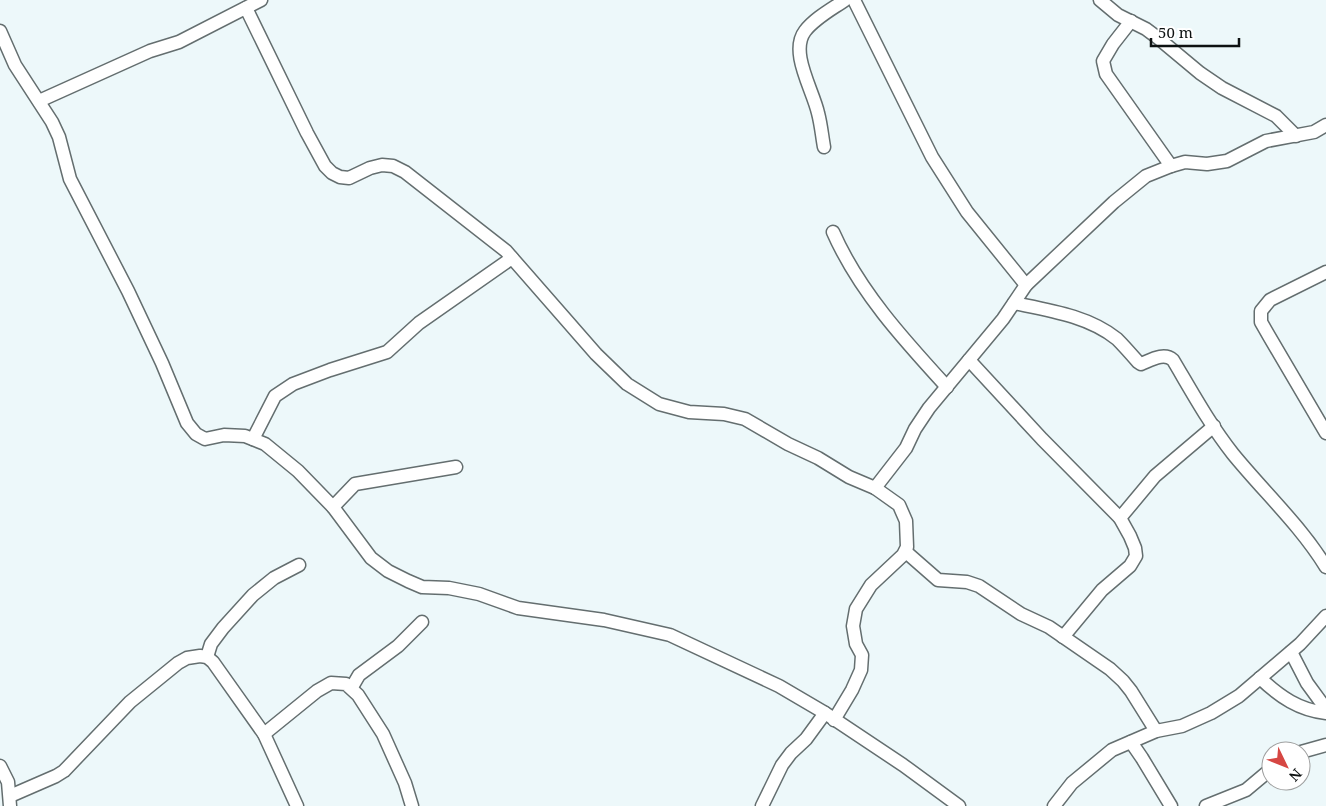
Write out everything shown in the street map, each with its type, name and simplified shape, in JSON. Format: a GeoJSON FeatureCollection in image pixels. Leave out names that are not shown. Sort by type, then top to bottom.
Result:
{"type":"FeatureCollection","features":[{"type":"Feature","properties":{"kind":"street"},"geometry":{"type":"LineString","coordinates":[[39,101],[150,52],[179,42],[261,0]]}},
{"type":"Feature","properties":{"kind":"street"},"geometry":{"type":"LineString","coordinates":[[824,147],[818,113],[801,63],[799,51],[804,32],[813,23],[845,0]]}},
{"type":"Feature","properties":{"kind":"street"},"geometry":{"type":"LineString","coordinates":[[854,0],[932,157],[967,212],[1026,285]]}},
{"type":"Feature","properties":{"kind":"street"},"geometry":{"type":"LineString","coordinates":[[1100,0],[1118,14],[1158,38],[1200,74],[1276,116],[1296,136]]}},
{"type":"Feature","properties":{"kind":"street"},"geometry":{"type":"LineString","coordinates":[[246,8],[307,133],[325,166],[332,173],[340,177],[349,178],[370,168],[382,165],[392,166],[405,172],[506,250],[596,354],[627,384],[659,404],[689,412],[724,414],[745,419],[849,477],[875,488],[899,505],[906,521],[906,552],[872,586],[856,609],[853,626],[856,644],[862,655],[861,670],[852,690],[830,716],[791,753],[782,765],[762,806]]}},
{"type":"Feature","properties":{"kind":"street"},"geometry":{"type":"LineString","coordinates":[[1131,21],[1113,44],[1103,61],[1106,74],[1171,166]]}},
{"type":"Feature","properties":{"kind":"street"},"geometry":{"type":"LineString","coordinates":[[0,31],[15,65],[39,101],[59,137],[70,179],[128,291],[162,363],[187,423],[196,434],[205,439],[224,435],[245,436],[265,444],[298,471],[333,507],[371,558],[388,571],[408,581],[422,586],[449,588],[479,594],[518,608],[604,620],[670,636],[779,686],[830,716],[959,806]]}},
{"type":"Feature","properties":{"kind":"street"},"geometry":{"type":"LineString","coordinates":[[875,488],[906,448],[915,429],[929,408],[1003,319],[1026,285],[1114,202],[1146,176],[1185,162],[1207,164],[1227,161],[1266,141],[1314,132],[1326,125]]}},
{"type":"Feature","properties":{"kind":"street"},"geometry":{"type":"LineString","coordinates":[[1314,132],[1326,139]]}},
{"type":"Feature","properties":{"kind":"street"},"geometry":{"type":"LineString","coordinates":[[833,232],[841,250],[871,298],[946,387]]}},
{"type":"Feature","properties":{"kind":"street"},"geometry":{"type":"LineString","coordinates":[[252,439],[275,396],[281,391],[330,370],[387,352],[419,323],[512,258]]}},
{"type":"Feature","properties":{"kind":"street"},"geometry":{"type":"LineString","coordinates":[[1326,272],[1270,300],[1261,311],[1261,322],[1326,433]]}},
{"type":"Feature","properties":{"kind":"street"},"geometry":{"type":"LineString","coordinates":[[1014,303],[1082,320],[1099,328],[1116,339],[1141,364],[1169,356],[1233,454],[1278,503],[1326,567]]}},
{"type":"Feature","properties":{"kind":"street"},"geometry":{"type":"LineString","coordinates":[[969,360],[1061,459],[1120,518],[1135,548],[1136,556],[1130,566],[1102,590],[1063,637]]}},
{"type":"Feature","properties":{"kind":"street"},"geometry":{"type":"LineString","coordinates":[[1120,518],[1155,476],[1214,426]]}},
{"type":"Feature","properties":{"kind":"street"},"geometry":{"type":"LineString","coordinates":[[333,507],[355,484],[456,467]]}},
{"type":"Feature","properties":{"kind":"street"},"geometry":{"type":"LineString","coordinates":[[906,552],[938,580],[967,582],[980,586],[1021,614],[1049,627],[1110,669],[1123,680],[1156,731]]}},
{"type":"Feature","properties":{"kind":"street"},"geometry":{"type":"LineString","coordinates":[[207,657],[211,644],[253,595],[274,578],[299,565]]}},
{"type":"Feature","properties":{"kind":"street"},"geometry":{"type":"LineString","coordinates":[[1054,806],[1072,783],[1112,750],[1156,731],[1182,726],[1211,713],[1239,696],[1306,639],[1326,616]]}},
{"type":"Feature","properties":{"kind":"street"},"geometry":{"type":"LineString","coordinates":[[352,687],[359,675],[398,646],[422,622]]}},
{"type":"Feature","properties":{"kind":"street"},"geometry":{"type":"LineString","coordinates":[[1291,652],[1307,683],[1326,709]]}},
{"type":"Feature","properties":{"kind":"street"},"geometry":{"type":"LineString","coordinates":[[0,766],[8,782],[10,801],[64,771],[130,702],[178,663],[187,658],[200,656],[207,657],[213,662],[264,734],[297,806]]}},
{"type":"Feature","properties":{"kind":"street"},"geometry":{"type":"LineString","coordinates":[[1260,678],[1281,697],[1294,704],[1304,709],[1326,713]]}},
{"type":"Feature","properties":{"kind":"street"},"geometry":{"type":"LineString","coordinates":[[264,734],[317,690],[331,683],[339,682],[352,687],[382,734],[405,783],[412,806]]}},
{"type":"Feature","properties":{"kind":"street"},"geometry":{"type":"LineString","coordinates":[[1131,742],[1171,806]]}},
{"type":"Feature","properties":{"kind":"street"},"geometry":{"type":"LineString","coordinates":[[1311,749],[1326,745]]}},
{"type":"Feature","properties":{"kind":"street"},"geometry":{"type":"LineString","coordinates":[[1206,806],[1246,790],[1261,777]]}}]}
